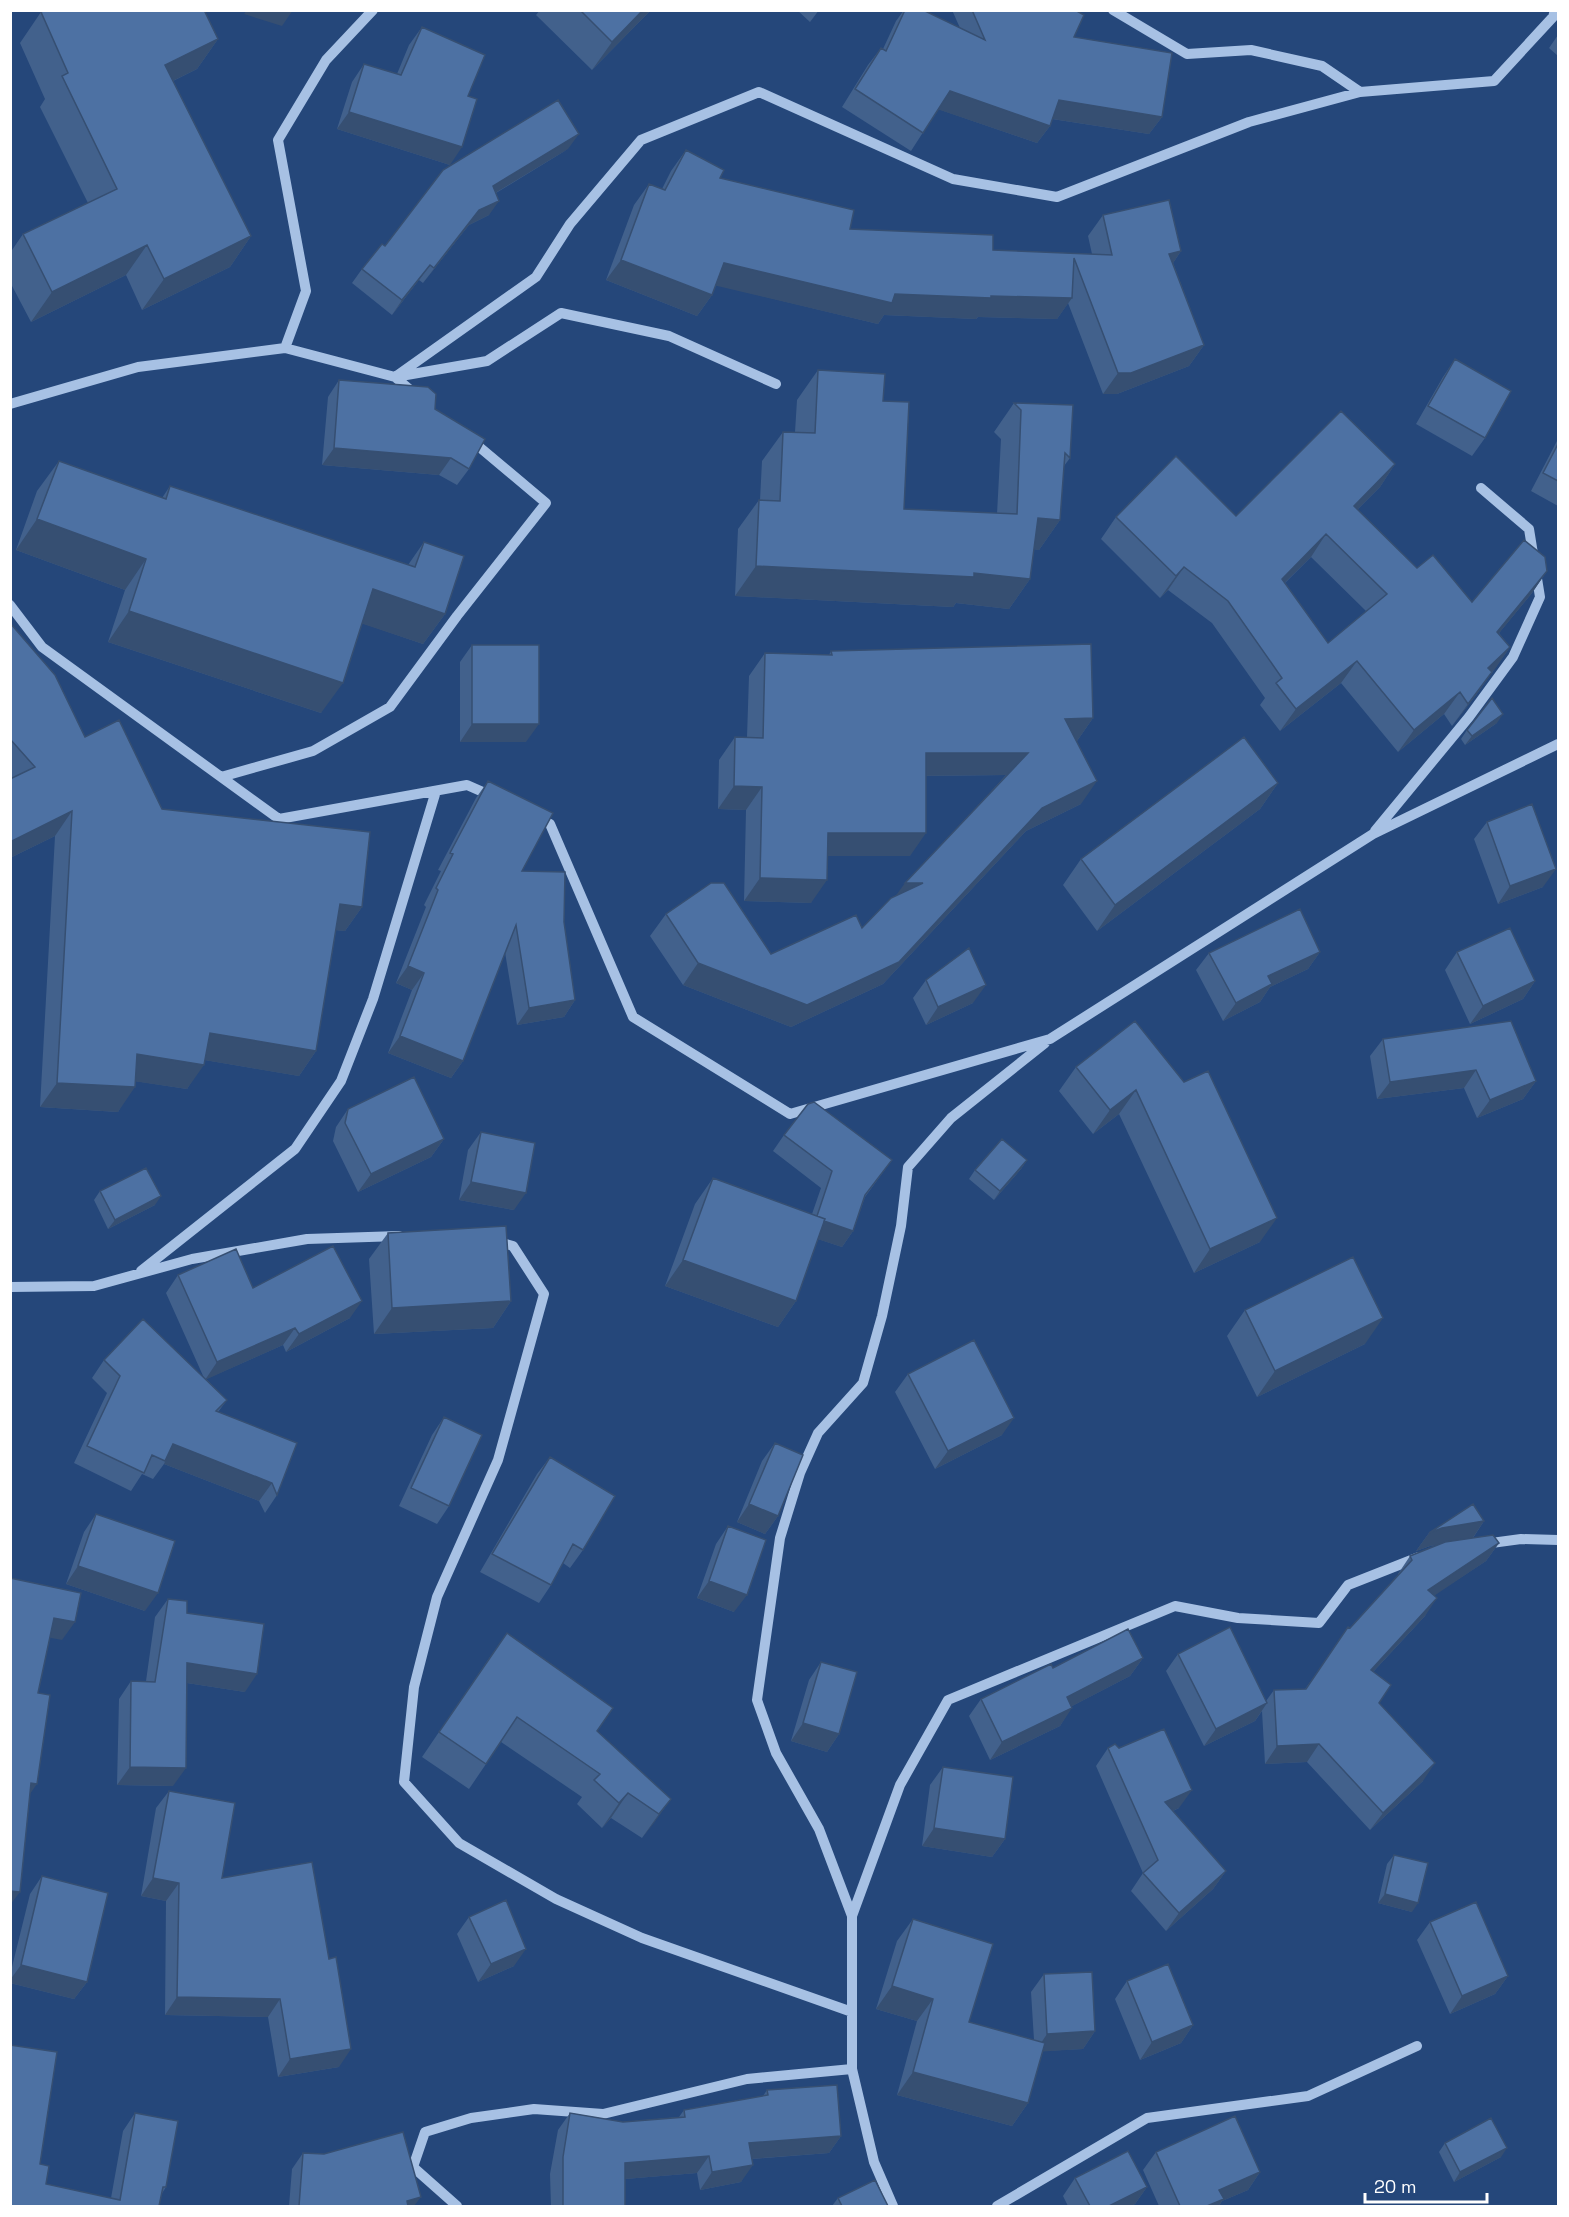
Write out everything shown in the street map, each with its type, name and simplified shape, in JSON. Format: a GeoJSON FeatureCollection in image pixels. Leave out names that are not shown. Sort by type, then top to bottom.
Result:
{"type":"FeatureCollection","features":[{"type":"Feature","properties":{"kind":"street"},"geometry":{"type":"LineString","coordinates":[[285,348],[306,291],[278,140],[326,60],[373,10]]}},
{"type":"Feature","properties":{"kind":"street"},"geometry":{"type":"LineString","coordinates":[[1113,10],[1187,54],[1251,51],[1312,63],[1322,66],[1360,92]]}},
{"type":"Feature","properties":{"kind":"street"},"geometry":{"type":"LineString","coordinates":[[395,377],[536,277],[570,224],[641,140],[759,92],[953,178],[1057,197],[1249,122],[1360,92],[1494,81],[1553,17],[1555,10]]}},
{"type":"Feature","properties":{"kind":"street"},"geometry":{"type":"LineString","coordinates":[[10,404],[138,367],[285,348],[395,377],[487,361],[561,313],[669,336],[776,384]]}},
{"type":"Feature","properties":{"kind":"street"},"geometry":{"type":"LineString","coordinates":[[395,377],[421,399]]}},
{"type":"Feature","properties":{"kind":"street"},"geometry":{"type":"LineString","coordinates":[[221,777],[313,751],[390,707],[457,616],[546,503],[466,436]]}},
{"type":"Feature","properties":{"kind":"street"},"geometry":{"type":"LineString","coordinates":[[1373,834],[1469,717],[1513,657],[1540,597],[1528,529],[1481,488]]}},
{"type":"Feature","properties":{"kind":"street"},"geometry":{"type":"LineString","coordinates":[[10,605],[42,647],[279,819],[467,785],[498,800]]}},
{"type":"Feature","properties":{"kind":"street"},"geometry":{"type":"LineString","coordinates":[[852,1916],[819,1829],[776,1753],[757,1700],[780,1538],[800,1473],[818,1433],[863,1383],[882,1316],[901,1226],[908,1167],[951,1118],[1050,1039],[1373,834],[1558,744]]}},
{"type":"Feature","properties":{"kind":"street"},"geometry":{"type":"LineString","coordinates":[[137,1275],[295,1149],[341,1081],[373,999],[436,791]]}},
{"type":"Feature","properties":{"kind":"street"},"geometry":{"type":"LineString","coordinates":[[530,814],[550,824],[633,1017],[789,1114],[1050,1039]]}},
{"type":"Feature","properties":{"kind":"street"},"geometry":{"type":"LineString","coordinates":[[10,1287],[94,1286],[192,1259],[307,1239],[409,1236]]}},
{"type":"Feature","properties":{"kind":"street"},"geometry":{"type":"LineString","coordinates":[[485,1238],[513,1246],[544,1294],[498,1460],[437,1597],[414,1687],[404,1782],[459,1843],[556,1899],[642,1938],[852,2012]]}},
{"type":"Feature","properties":{"kind":"street"},"geometry":{"type":"LineString","coordinates":[[1476,1546],[1521,1539],[1558,1540]]}},
{"type":"Feature","properties":{"kind":"street"},"geometry":{"type":"LineString","coordinates":[[892,2206],[874,2162],[852,2069],[852,1916],[900,1785],[948,1700],[1174,1606],[1238,1618],[1319,1623],[1348,1585],[1431,1553]]}},
{"type":"Feature","properties":{"kind":"street"},"geometry":{"type":"LineString","coordinates":[[997,2206],[1147,2118],[1308,2096],[1418,2046]]}},
{"type":"Feature","properties":{"kind":"street"},"geometry":{"type":"LineString","coordinates":[[458,2206],[413,2167],[425,2132],[471,2118],[534,2109],[603,2114],[747,2079],[852,2069]]}},
{"type":"Feature","properties":{"kind":"building"},"geometry":{"type":"Polygon","coordinates":[[[45,10],[204,10],[218,39],[165,65],[251,236],[164,279],[147,245],[52,292],[23,234],[117,189],[62,76],[68,73],[41,12],[45,10]]]}},
{"type":"Feature","properties":{"kind":"building"},"geometry":{"type":"Polygon","coordinates":[[[580,10],[643,10],[612,42],[580,10]]]}},
{"type":"Feature","properties":{"kind":"building"},"geometry":{"type":"Polygon","coordinates":[[[905,10],[923,10],[985,40],[972,10],[1075,10],[1084,15],[1074,37],[1172,53],[1162,117],[1059,100],[1050,126],[950,91],[923,133],[855,89],[881,48],[886,51],[905,10]]]}},
{"type":"Feature","properties":{"kind":"building"},"geometry":{"type":"Polygon","coordinates":[[[422,27],[485,55],[468,96],[477,99],[462,147],[349,112],[364,64],[401,75],[422,27]]]}},
{"type":"Feature","properties":{"kind":"building"},"geometry":{"type":"Polygon","coordinates":[[[558,100],[579,134],[493,186],[499,201],[479,210],[434,268],[430,265],[402,300],[362,269],[382,244],[385,246],[443,170],[558,100]]]}},
{"type":"Feature","properties":{"kind":"building"},"geometry":{"type":"Polygon","coordinates":[[[686,150],[724,170],[720,178],[854,210],[850,229],[993,235],[993,250],[1112,255],[1103,215],[1169,200],[1181,251],[1169,254],[1204,345],[1131,373],[1118,373],[1074,258],[1072,298],[991,296],[991,298],[895,294],[892,303],[724,263],[712,295],[621,260],[649,184],[665,190],[686,150]]]}},
{"type":"Feature","properties":{"kind":"building"},"geometry":{"type":"Polygon","coordinates":[[[1455,359],[1511,391],[1485,438],[1428,406],[1455,359]]]}},
{"type":"Feature","properties":{"kind":"building"},"geometry":{"type":"Polygon","coordinates":[[[818,370],[885,374],[883,401],[909,402],[904,509],[1017,514],[1021,410],[1014,403],[1073,405],[1070,458],[1065,453],[1060,520],[1038,518],[1030,579],[974,573],[974,577],[756,566],[759,500],[780,501],[783,432],[815,433],[818,370]]]}},
{"type":"Feature","properties":{"kind":"building"},"geometry":{"type":"Polygon","coordinates":[[[339,380],[428,387],[436,394],[435,409],[485,439],[469,469],[451,458],[334,448],[339,380]]]}},
{"type":"Feature","properties":{"kind":"building"},"geometry":{"type":"Polygon","coordinates":[[[1341,411],[1395,464],[1354,506],[1417,568],[1433,555],[1472,602],[1524,540],[1545,557],[1547,571],[1497,632],[1510,647],[1488,668],[1492,672],[1468,704],[1460,692],[1414,730],[1357,661],[1296,709],[1276,683],[1282,678],[1228,601],[1184,567],[1176,576],[1116,517],[1176,456],[1236,516],[1341,411]],[[1326,534],[1282,579],[1328,643],[1387,594],[1326,534]]]}},
{"type":"Feature","properties":{"kind":"building"},"geometry":{"type":"Polygon","coordinates":[[[1558,444],[1558,481],[1543,473],[1558,444]]]}},
{"type":"Feature","properties":{"kind":"building"},"geometry":{"type":"Polygon","coordinates":[[[59,461],[166,499],[170,486],[415,567],[424,542],[464,556],[445,614],[373,589],[343,683],[129,611],[146,559],[37,519],[59,461]]]}},
{"type":"Feature","properties":{"kind":"building"},"geometry":{"type":"Polygon","coordinates":[[[10,623],[55,675],[85,737],[119,720],[162,809],[370,832],[362,907],[340,904],[316,1051],[210,1033],[204,1065],[137,1054],[135,1087],[57,1083],[72,811],[10,842],[10,779],[35,767],[10,739],[10,623]]]}},
{"type":"Feature","properties":{"kind":"building"},"geometry":{"type":"Polygon","coordinates":[[[1091,644],[1093,718],[1065,719],[1097,781],[1042,808],[899,962],[807,1005],[698,963],[666,914],[711,883],[724,883],[771,954],[856,915],[862,928],[891,898],[923,883],[905,883],[1028,753],[926,753],[926,833],[828,833],[827,880],[760,878],[762,787],[734,786],[735,737],[763,738],[765,653],[832,655],[831,651],[1091,644]]]}},
{"type":"Feature","properties":{"kind":"building"},"geometry":{"type":"Polygon","coordinates":[[[472,645],[539,645],[539,724],[472,724],[472,645]]]}},
{"type":"Feature","properties":{"kind":"building"},"geometry":{"type":"Polygon","coordinates":[[[1492,698],[1503,714],[1472,736],[1467,730],[1492,698]]]}},
{"type":"Feature","properties":{"kind":"building"},"geometry":{"type":"Polygon","coordinates":[[[1244,737],[1278,783],[1115,905],[1081,859],[1244,737]]]}},
{"type":"Feature","properties":{"kind":"building"},"geometry":{"type":"Polygon","coordinates":[[[488,781],[553,813],[522,871],[565,872],[564,922],[575,1000],[529,1008],[516,925],[463,1061],[400,1036],[424,973],[408,966],[438,890],[436,888],[453,854],[450,853],[488,781]]]}},
{"type":"Feature","properties":{"kind":"building"},"geometry":{"type":"Polygon","coordinates":[[[1532,804],[1556,869],[1510,886],[1487,822],[1532,804]]]}},
{"type":"Feature","properties":{"kind":"building"},"geometry":{"type":"Polygon","coordinates":[[[1300,909],[1320,952],[1268,976],[1272,984],[1236,1003],[1209,953],[1300,909]]]}},
{"type":"Feature","properties":{"kind":"building"},"geometry":{"type":"Polygon","coordinates":[[[1510,928],[1535,981],[1483,1006],[1457,952],[1510,928]]]}},
{"type":"Feature","properties":{"kind":"building"},"geometry":{"type":"Polygon","coordinates":[[[969,948],[986,985],[938,1007],[926,980],[969,948]]]}},
{"type":"Feature","properties":{"kind":"building"},"geometry":{"type":"Polygon","coordinates":[[[1135,1021],[1184,1082],[1208,1071],[1277,1218],[1210,1249],[1136,1090],[1110,1110],[1076,1067],[1135,1021]]]}},
{"type":"Feature","properties":{"kind":"building"},"geometry":{"type":"Polygon","coordinates":[[[1511,1021],[1536,1081],[1490,1100],[1476,1070],[1390,1082],[1383,1039],[1511,1021]]]}},
{"type":"Feature","properties":{"kind":"building"},"geometry":{"type":"Polygon","coordinates":[[[414,1077],[444,1139],[371,1174],[345,1123],[348,1109],[414,1077]]]}},
{"type":"Feature","properties":{"kind":"building"},"geometry":{"type":"Polygon","coordinates":[[[814,1102],[892,1160],[865,1195],[853,1231],[824,1221],[825,1219],[817,1216],[832,1171],[784,1135],[808,1104],[814,1102]]]}},
{"type":"Feature","properties":{"kind":"building"},"geometry":{"type":"Polygon","coordinates":[[[481,1132],[535,1143],[526,1193],[471,1182],[481,1132]]]}},
{"type":"Feature","properties":{"kind":"building"},"geometry":{"type":"Polygon","coordinates":[[[1002,1139],[1027,1160],[1000,1191],[975,1170],[1002,1139]]]}},
{"type":"Feature","properties":{"kind":"building"},"geometry":{"type":"Polygon","coordinates":[[[146,1168],[161,1196],[115,1220],[100,1191],[146,1168]]]}},
{"type":"Feature","properties":{"kind":"building"},"geometry":{"type":"Polygon","coordinates":[[[713,1178],[825,1219],[796,1301],[683,1260],[713,1178]]]}},
{"type":"Feature","properties":{"kind":"building"},"geometry":{"type":"Polygon","coordinates":[[[506,1226],[511,1301],[392,1308],[388,1233],[506,1226]]]}},
{"type":"Feature","properties":{"kind":"building"},"geometry":{"type":"Polygon","coordinates":[[[333,1246],[362,1301],[299,1334],[295,1328],[217,1362],[178,1275],[236,1249],[253,1288],[333,1246]]]}},
{"type":"Feature","properties":{"kind":"building"},"geometry":{"type":"Polygon","coordinates":[[[1353,1257],[1383,1318],[1275,1371],[1245,1310],[1353,1257]]]}},
{"type":"Feature","properties":{"kind":"building"},"geometry":{"type":"Polygon","coordinates":[[[143,1319],[227,1400],[216,1411],[297,1443],[277,1495],[272,1483],[173,1444],[165,1461],[152,1455],[144,1473],[87,1446],[120,1376],[104,1360],[143,1319]]]}},
{"type":"Feature","properties":{"kind":"building"},"geometry":{"type":"Polygon","coordinates":[[[974,1340],[1014,1418],[948,1451],[908,1374],[974,1340]]]}},
{"type":"Feature","properties":{"kind":"building"},"geometry":{"type":"Polygon","coordinates":[[[444,1417],[482,1435],[449,1506],[411,1488],[444,1417]]]}},
{"type":"Feature","properties":{"kind":"building"},"geometry":{"type":"Polygon","coordinates":[[[775,1443],[803,1455],[778,1516],[749,1504],[775,1443]]]}},
{"type":"Feature","properties":{"kind":"building"},"geometry":{"type":"Polygon","coordinates":[[[550,1457],[615,1496],[583,1550],[573,1544],[551,1585],[492,1554],[550,1457]]]}},
{"type":"Feature","properties":{"kind":"building"},"geometry":{"type":"Polygon","coordinates":[[[1473,1504],[1484,1521],[1442,1528],[1429,1533],[1473,1504]]]}},
{"type":"Feature","properties":{"kind":"building"},"geometry":{"type":"Polygon","coordinates":[[[96,1514],[175,1541],[158,1593],[78,1566],[96,1514]]]}},
{"type":"Feature","properties":{"kind":"building"},"geometry":{"type":"Polygon","coordinates":[[[728,1526],[766,1540],[747,1595],[709,1581],[728,1526]]]}},
{"type":"Feature","properties":{"kind":"building"},"geometry":{"type":"Polygon","coordinates":[[[1493,1535],[1499,1543],[1428,1590],[1437,1598],[1371,1670],[1391,1685],[1379,1703],[1435,1763],[1383,1813],[1319,1744],[1277,1746],[1274,1690],[1306,1689],[1348,1627],[1350,1628],[1412,1560],[1410,1556],[1445,1542],[1493,1535]]]}},
{"type":"Feature","properties":{"kind":"building"},"geometry":{"type":"Polygon","coordinates":[[[10,1578],[81,1593],[75,1622],[54,1618],[38,1693],[50,1695],[37,1784],[31,1783],[20,1892],[10,1891],[10,1578]]]}},
{"type":"Feature","properties":{"kind":"building"},"geometry":{"type":"Polygon","coordinates":[[[168,1599],[187,1601],[187,1613],[264,1624],[257,1674],[187,1663],[186,1768],[130,1767],[131,1681],[155,1682],[168,1599]]]}},
{"type":"Feature","properties":{"kind":"building"},"geometry":{"type":"Polygon","coordinates":[[[1230,1627],[1267,1703],[1216,1729],[1178,1654],[1230,1627]]]}},
{"type":"Feature","properties":{"kind":"building"},"geometry":{"type":"Polygon","coordinates":[[[1128,1629],[1143,1658],[1067,1697],[1072,1708],[1002,1742],[981,1699],[1051,1664],[1053,1668],[1128,1629]]]}},
{"type":"Feature","properties":{"kind":"building"},"geometry":{"type":"Polygon","coordinates":[[[507,1633],[613,1708],[597,1731],[671,1799],[659,1814],[628,1793],[619,1803],[594,1780],[600,1774],[517,1717],[486,1764],[439,1732],[507,1633]]]}},
{"type":"Feature","properties":{"kind":"building"},"geometry":{"type":"Polygon","coordinates":[[[821,1662],[857,1672],[839,1734],[803,1723],[821,1662]]]}},
{"type":"Feature","properties":{"kind":"building"},"geometry":{"type":"Polygon","coordinates":[[[1164,1729],[1192,1790],[1165,1802],[1226,1871],[1179,1913],[1143,1873],[1158,1860],[1108,1748],[1115,1744],[1119,1748],[1164,1729]]]}},
{"type":"Feature","properties":{"kind":"building"},"geometry":{"type":"Polygon","coordinates":[[[943,1767],[1013,1777],[1005,1839],[934,1828],[943,1767]]]}},
{"type":"Feature","properties":{"kind":"building"},"geometry":{"type":"Polygon","coordinates":[[[169,1791],[235,1803],[222,1878],[312,1862],[329,1959],[336,1957],[351,2049],[290,2059],[280,1999],[177,1997],[179,1883],[153,1878],[169,1791]]]}},
{"type":"Feature","properties":{"kind":"building"},"geometry":{"type":"Polygon","coordinates":[[[1394,1855],[1428,1863],[1418,1903],[1385,1894],[1394,1855]]]}},
{"type":"Feature","properties":{"kind":"building"},"geometry":{"type":"Polygon","coordinates":[[[42,1876],[108,1893],[87,1982],[21,1965],[42,1876]]]}},
{"type":"Feature","properties":{"kind":"building"},"geometry":{"type":"Polygon","coordinates":[[[506,1900],[526,1949],[491,1964],[469,1917],[506,1900]]]}},
{"type":"Feature","properties":{"kind":"building"},"geometry":{"type":"Polygon","coordinates":[[[1476,1902],[1508,1976],[1462,1996],[1430,1922],[1476,1902]]]}},
{"type":"Feature","properties":{"kind":"building"},"geometry":{"type":"Polygon","coordinates":[[[913,1919],[993,1944],[969,2022],[1045,2043],[1028,2103],[913,2072],[933,1999],[892,1986],[913,1919]]]}},
{"type":"Feature","properties":{"kind":"building"},"geometry":{"type":"Polygon","coordinates":[[[1168,1964],[1193,2025],[1152,2042],[1127,1981],[1168,1964]]]}},
{"type":"Feature","properties":{"kind":"building"},"geometry":{"type":"Polygon","coordinates":[[[1092,1972],[1095,2031],[1047,2034],[1044,1974],[1092,1972]]]}},
{"type":"Feature","properties":{"kind":"building"},"geometry":{"type":"Polygon","coordinates":[[[10,2045],[57,2052],[40,2164],[49,2166],[46,2184],[120,2200],[135,2113],[178,2121],[166,2187],[163,2187],[159,2206],[10,2206],[10,2045]]]}},
{"type":"Feature","properties":{"kind":"building"},"geometry":{"type":"Polygon","coordinates":[[[837,2085],[841,2136],[749,2143],[753,2165],[712,2172],[709,2156],[625,2163],[625,2206],[563,2206],[563,2157],[570,2113],[623,2122],[685,2117],[684,2110],[768,2095],[767,2090],[837,2085]]]}},
{"type":"Feature","properties":{"kind":"building"},"geometry":{"type":"Polygon","coordinates":[[[1235,2116],[1260,2172],[1219,2190],[1224,2199],[1207,2206],[1180,2206],[1156,2152],[1235,2116]]]}},
{"type":"Feature","properties":{"kind":"building"},"geometry":{"type":"Polygon","coordinates":[[[1491,2118],[1507,2148],[1460,2172],[1445,2143],[1491,2118]]]}},
{"type":"Feature","properties":{"kind":"building"},"geometry":{"type":"Polygon","coordinates":[[[403,2132],[421,2197],[407,2201],[408,2206],[299,2206],[303,2153],[324,2154],[403,2132]]]}},
{"type":"Feature","properties":{"kind":"building"},"geometry":{"type":"Polygon","coordinates":[[[1128,2151],[1147,2187],[1109,2206],[1090,2206],[1075,2178],[1128,2151]]]}},
{"type":"Feature","properties":{"kind":"building"},"geometry":{"type":"Polygon","coordinates":[[[875,2180],[888,2206],[842,2206],[838,2198],[875,2180]]]}}]}
